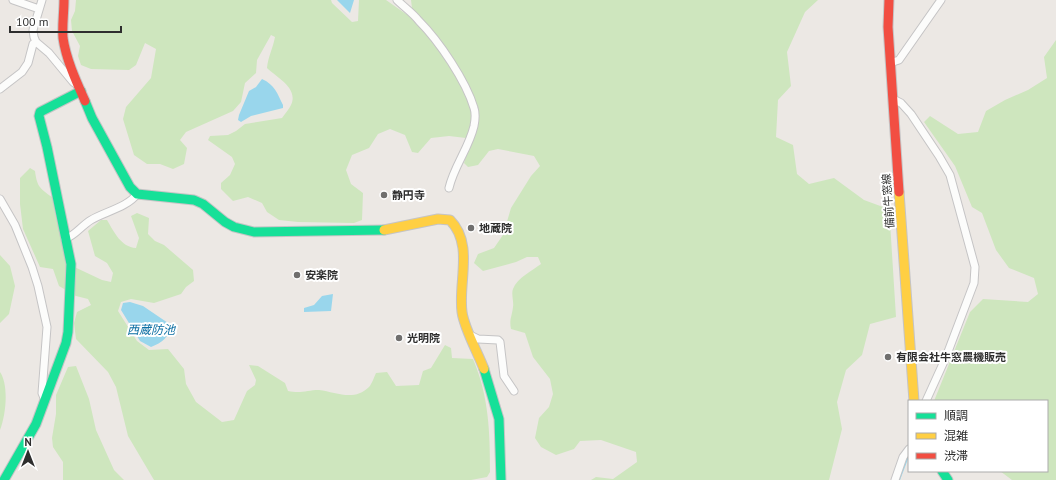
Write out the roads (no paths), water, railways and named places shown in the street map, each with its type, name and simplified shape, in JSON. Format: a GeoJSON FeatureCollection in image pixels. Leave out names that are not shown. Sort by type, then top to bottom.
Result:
{"type":"FeatureCollection","features":[{"type":"Feature","properties":{"kind":"street"},"geometry":{"type":"LineString","coordinates":[[13,0],[39,9]]}},
{"type":"Feature","properties":{"kind":"street"},"geometry":{"type":"LineString","coordinates":[[42,0],[33,30],[36,42],[49,53],[73,82],[80,88]]}},
{"type":"Feature","properties":{"kind":"street"},"geometry":{"type":"LineString","coordinates":[[64,0],[64,42],[80,88],[92,119],[106,141],[127,182],[137,194],[194,200],[203,204],[234,227],[254,232],[381,230],[438,219],[450,220],[457,228],[464,257],[461,299],[462,312],[485,370],[499,419],[501,480]]}},
{"type":"Feature","properties":{"kind":"street"},"geometry":{"type":"LineString","coordinates":[[397,0],[419,20],[435,38],[454,67],[474,108],[474,125],[471,137],[460,158],[449,188]]}},
{"type":"Feature","properties":{"kind":"street","name":"備前牛窓線"},"geometry":{"type":"LineString","coordinates":[[889,0],[888,27],[890,63],[914,400]]}},
{"type":"Feature","properties":{"kind":"street"},"geometry":{"type":"LineString","coordinates":[[890,63],[899,60],[941,0]]}},
{"type":"Feature","properties":{"kind":"street"},"geometry":{"type":"LineString","coordinates":[[0,89],[22,72],[28,63],[33,44],[36,42]]}},
{"type":"Feature","properties":{"kind":"street"},"geometry":{"type":"LineString","coordinates":[[4,480],[36,424],[66,343],[68,332],[71,271],[69,252],[65,239],[47,147],[38,116],[40,112],[80,88]]}},
{"type":"Feature","properties":{"kind":"street"},"geometry":{"type":"LineString","coordinates":[[893,99],[901,104],[911,114],[950,175],[975,267],[974,283],[946,357],[926,400]]}},
{"type":"Feature","properties":{"kind":"street"},"geometry":{"type":"LineString","coordinates":[[65,239],[76,233],[89,221],[115,209],[135,197],[137,194]]}},
{"type":"Feature","properties":{"kind":"street"},"geometry":{"type":"LineString","coordinates":[[0,200],[15,225],[32,267],[45,317],[47,327],[42,393],[45,400]]}},
{"type":"Feature","properties":{"kind":"street"},"geometry":{"type":"LineString","coordinates":[[470,335],[478,339],[498,340],[500,342],[504,376],[514,391]]}},
{"type":"Feature","properties":{"kind":"street"},"geometry":{"type":"LineString","coordinates":[[895,480],[903,457],[908,450]]}},
{"type":"Feature","properties":{"kind":"water"},"geometry":{"type":"Polygon","coordinates":[[[337,0],[354,0],[350,13],[337,0]]]}},
{"type":"Feature","properties":{"kind":"water"},"geometry":{"type":"Polygon","coordinates":[[[262,79],[270,84],[275,90],[283,105],[283,108],[251,116],[241,122],[238,120],[239,115],[249,91],[256,87],[262,79]]]}},
{"type":"Feature","properties":{"kind":"water"},"geometry":{"type":"Polygon","coordinates":[[[333,294],[331,311],[304,312],[304,308],[314,305],[322,296],[333,294]]]}},
{"type":"Feature","properties":{"kind":"water","name":"西蔵防池"},"geometry":{"type":"Polygon","coordinates":[[[130,302],[143,306],[171,325],[169,333],[162,341],[151,347],[140,341],[121,310],[123,303],[130,302]]]}},
{"type":"Feature","properties":{"kind":"waterway"},"geometry":{"type":"LineString","coordinates":[[899,480],[908,458]]}},
{"type":"Feature","properties":{"kind":"place","name":"静円寺"},"geometry":{"type":"Point","coordinates":[384,195]}},
{"type":"Feature","properties":{"kind":"place","name":"地蔵院"},"geometry":{"type":"Point","coordinates":[471,228]}},
{"type":"Feature","properties":{"kind":"place","name":"安楽院"},"geometry":{"type":"Point","coordinates":[297,275]}},
{"type":"Feature","properties":{"kind":"place","name":"光明院"},"geometry":{"type":"Point","coordinates":[399,338]}},
{"type":"Feature","properties":{"kind":"place","name":"有限会社牛窓農機販売"},"geometry":{"type":"Point","coordinates":[888,357]}}]}
